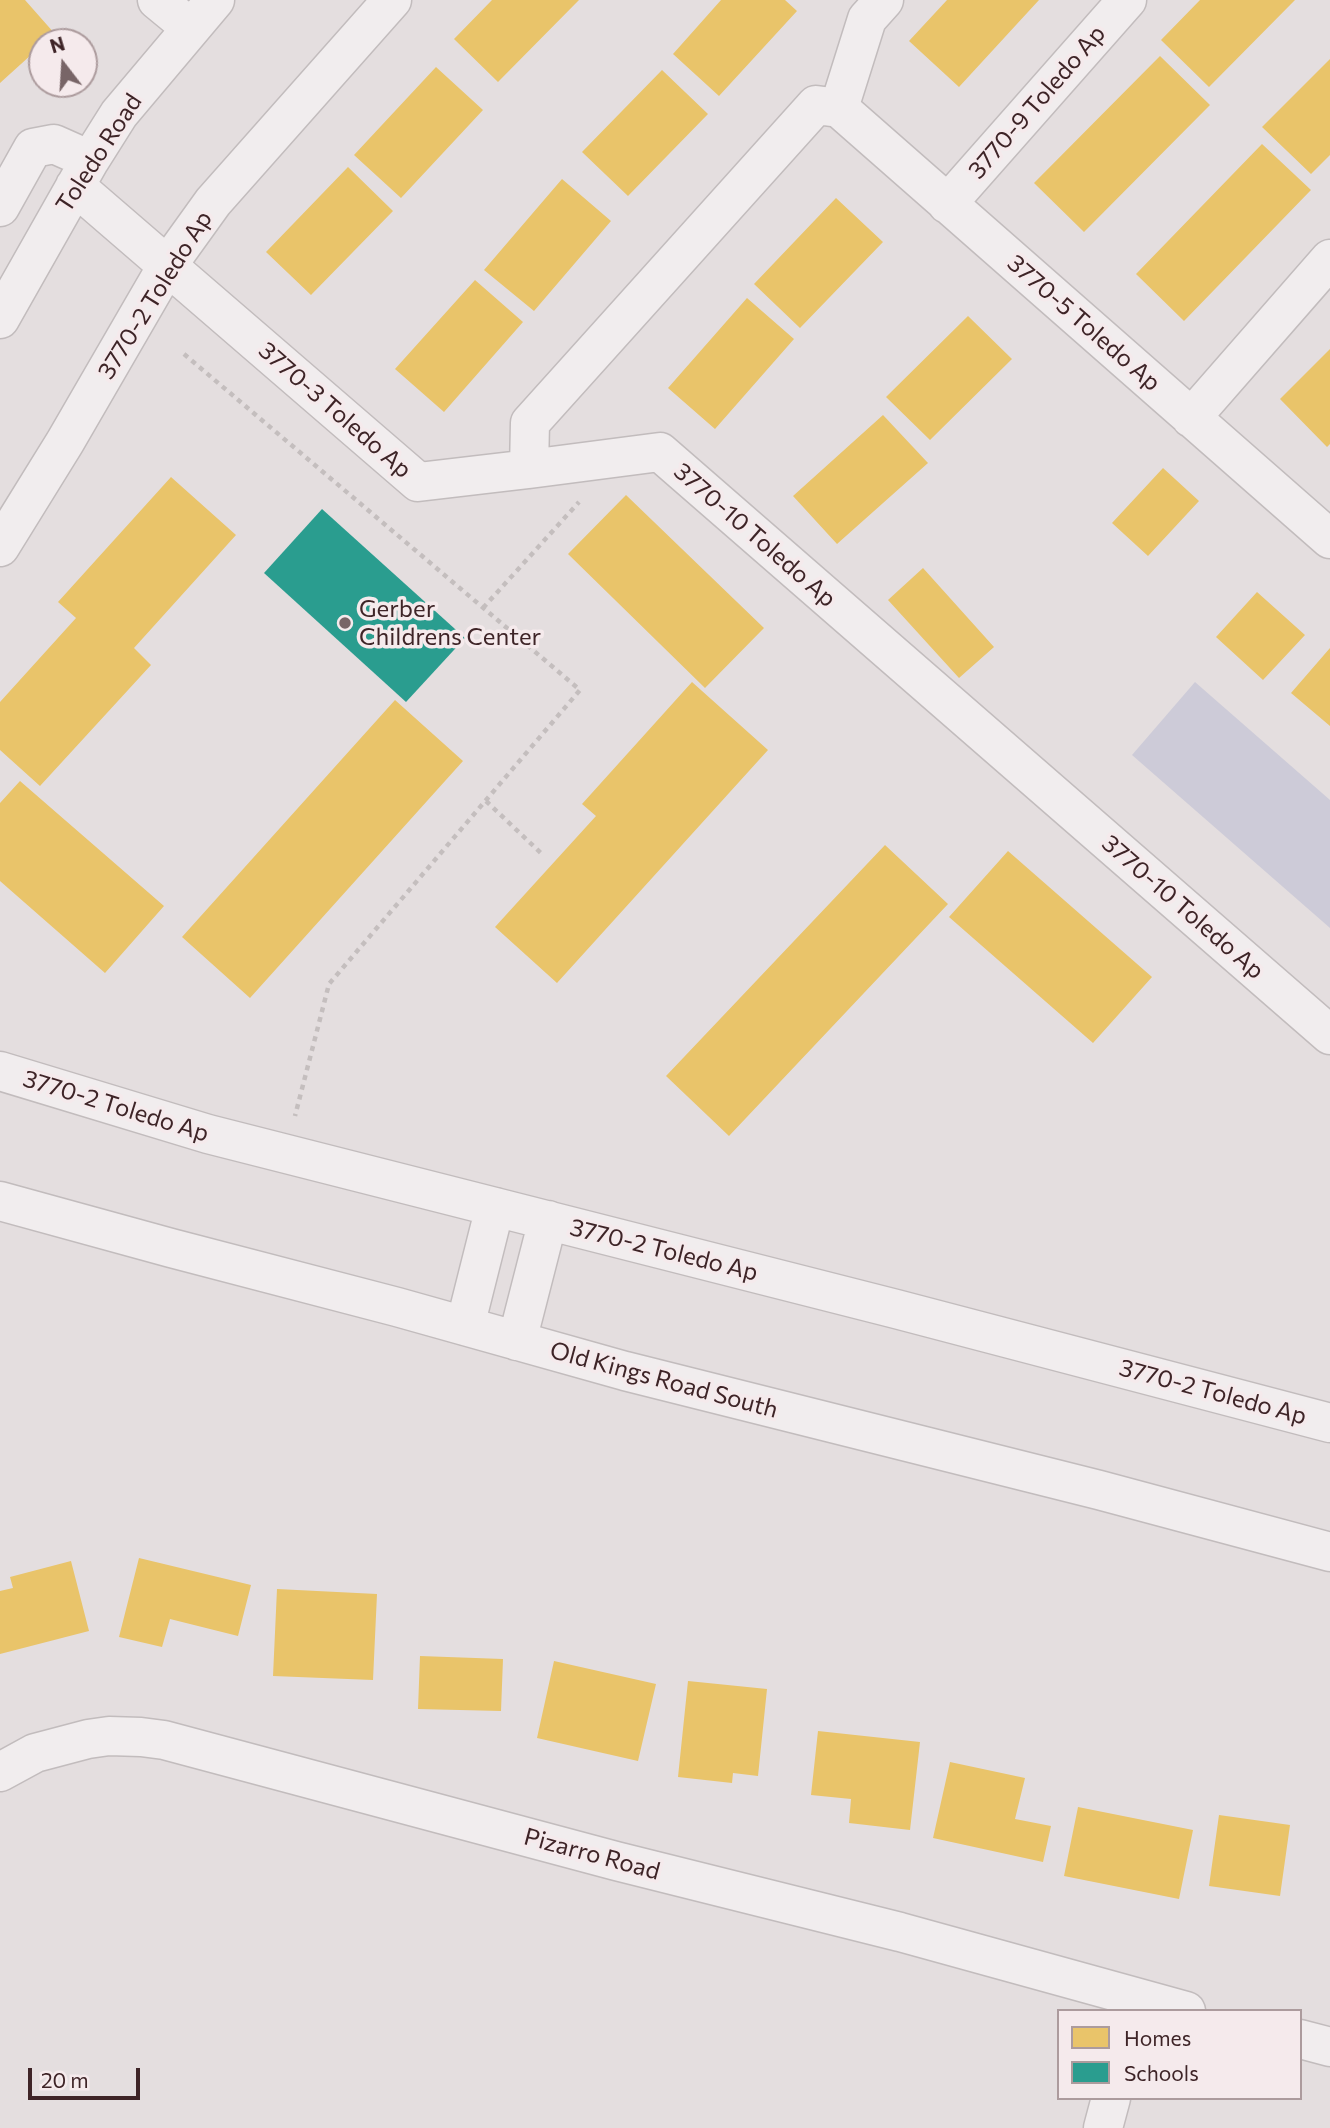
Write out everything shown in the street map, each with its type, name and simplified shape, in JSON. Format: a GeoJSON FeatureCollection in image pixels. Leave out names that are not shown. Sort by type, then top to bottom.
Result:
{"type":"FeatureCollection","features":[{"type":"Feature","properties":{"kind":"street"},"geometry":{"type":"LineString","coordinates":[[157,0],[203,14]]}},
{"type":"Feature","properties":{"kind":"street","name":"3770-2 Toledo Ap"},"geometry":{"type":"LineString","coordinates":[[0,547],[65,442],[167,266],[213,202],[392,0]]}},
{"type":"Feature","properties":{"kind":"street","name":"3770-9 Toledo Ap"},"geometry":{"type":"LineString","coordinates":[[947,204],[1127,0]]}},
{"type":"Feature","properties":{"kind":"street"},"geometry":{"type":"LineString","coordinates":[[530,469],[530,424],[816,105],[839,108],[865,6]]}},
{"type":"Feature","properties":{"kind":"street","name":"Toledo Road"},"geometry":{"type":"LineString","coordinates":[[0,319],[82,173],[119,114],[203,14]]}},
{"type":"Feature","properties":{"kind":"street","name":"3770-5 Toledo Ap"},"geometry":{"type":"LineString","coordinates":[[839,108],[1330,539]]}},
{"type":"Feature","properties":{"kind":"street","name":"3770-3 Toledo Ap"},"geometry":{"type":"LineString","coordinates":[[0,206],[33,148],[54,144],[167,266],[418,482],[530,469]]}},
{"type":"Feature","properties":{"kind":"street"},"geometry":{"type":"LineString","coordinates":[[1192,418],[1330,259]]}},
{"type":"Feature","properties":{"kind":"street","name":"3770-10 Toledo Ap"},"geometry":{"type":"LineString","coordinates":[[530,469],[660,452],[1330,1035]]}},
{"type":"Feature","properties":{"kind":"street","name":"3770-2 Toledo Ap"},"geometry":{"type":"LineString","coordinates":[[0,1071],[208,1134],[909,1312],[1330,1423]]}},
{"type":"Feature","properties":{"kind":"street","name":"Old Kings Road South"},"geometry":{"type":"LineString","coordinates":[[0,1201],[625,1371],[1099,1490],[1330,1552]]}},
{"type":"Feature","properties":{"kind":"street"},"geometry":{"type":"LineString","coordinates":[[465,1326],[495,1207]]}},
{"type":"Feature","properties":{"kind":"street"},"geometry":{"type":"LineString","coordinates":[[517,1341],[548,1220]]}},
{"type":"Feature","properties":{"kind":"street","name":"Pizarro Road"},"geometry":{"type":"LineString","coordinates":[[0,1772],[36,1754],[88,1739],[109,1736],[164,1740],[616,1861],[900,1933],[1137,2005],[1170,2009]]}},
{"type":"Feature","properties":{"kind":"street"},"geometry":{"type":"LineString","coordinates":[[1302,2040],[1330,2047]]}},
{"type":"Feature","properties":{"kind":"street"},"geometry":{"type":"LineString","coordinates":[[1103,2128],[1110,2100]]}},
{"type":"Feature","properties":{"kind":"path"},"geometry":{"type":"LineString","coordinates":[[184,354],[580,690],[329,984],[285,1154]]}},
{"type":"Feature","properties":{"kind":"path"},"geometry":{"type":"LineString","coordinates":[[486,801],[542,855]]}},
{"type":"Feature","properties":{"kind":"shaded area"},"geometry":{"type":"Polygon","coordinates":[[[1195,682],[1330,800],[1330,928],[1132,755],[1195,682]]]}},
{"type":"Feature","properties":{"kind":"building: Homes"},"geometry":{"type":"Polygon","coordinates":[[[0,0],[25,0],[50,28],[28,28],[28,58],[0,83],[0,0]]]}},
{"type":"Feature","properties":{"kind":"building: Homes"},"geometry":{"type":"Polygon","coordinates":[[[492,0],[579,0],[498,82],[454,39],[492,0]]]}},
{"type":"Feature","properties":{"kind":"building: Homes"},"geometry":{"type":"Polygon","coordinates":[[[721,0],[785,0],[797,11],[719,96],[673,54],[721,0]]]}},
{"type":"Feature","properties":{"kind":"building: Homes"},"geometry":{"type":"Polygon","coordinates":[[[947,0],[1039,0],[959,87],[909,41],[947,0]]]}},
{"type":"Feature","properties":{"kind":"building: Homes"},"geometry":{"type":"Polygon","coordinates":[[[1200,0],[1295,0],[1209,87],[1161,40],[1200,0]]]}},
{"type":"Feature","properties":{"kind":"building: Homes"},"geometry":{"type":"Polygon","coordinates":[[[1160,56],[1210,105],[1084,232],[1034,183],[1160,56]]]}},
{"type":"Feature","properties":{"kind":"building: Homes"},"geometry":{"type":"Polygon","coordinates":[[[1330,59],[1330,155],[1311,174],[1262,127],[1330,59]]]}},
{"type":"Feature","properties":{"kind":"building: Homes"},"geometry":{"type":"Polygon","coordinates":[[[436,67],[483,110],[401,198],[354,155],[436,67]]]}},
{"type":"Feature","properties":{"kind":"building: Homes"},"geometry":{"type":"Polygon","coordinates":[[[662,70],[708,114],[628,196],[582,152],[662,70]]]}},
{"type":"Feature","properties":{"kind":"building: Homes"},"geometry":{"type":"Polygon","coordinates":[[[1262,144],[1311,190],[1184,321],[1136,274],[1262,144]]]}},
{"type":"Feature","properties":{"kind":"building: Homes"},"geometry":{"type":"Polygon","coordinates":[[[348,167],[393,211],[311,295],[266,252],[348,167]]]}},
{"type":"Feature","properties":{"kind":"building: Homes"},"geometry":{"type":"Polygon","coordinates":[[[562,179],[611,221],[534,311],[484,270],[562,179]]]}},
{"type":"Feature","properties":{"kind":"building: Homes"},"geometry":{"type":"Polygon","coordinates":[[[836,198],[883,242],[800,328],[754,284],[836,198]]]}},
{"type":"Feature","properties":{"kind":"building: Homes"},"geometry":{"type":"Polygon","coordinates":[[[475,280],[523,322],[444,412],[395,369],[475,280]]]}},
{"type":"Feature","properties":{"kind":"building: Homes"},"geometry":{"type":"Polygon","coordinates":[[[747,298],[794,339],[715,429],[668,388],[747,298]]]}},
{"type":"Feature","properties":{"kind":"building: Homes"},"geometry":{"type":"Polygon","coordinates":[[[968,316],[1012,359],[930,440],[886,397],[968,316]]]}},
{"type":"Feature","properties":{"kind":"building: Homes"},"geometry":{"type":"Polygon","coordinates":[[[1330,349],[1330,444],[1327,447],[1280,399],[1330,349]]]}},
{"type":"Feature","properties":{"kind":"building: Homes"},"geometry":{"type":"Polygon","coordinates":[[[883,415],[928,463],[837,544],[793,496],[883,415]]]}},
{"type":"Feature","properties":{"kind":"building: Homes"},"geometry":{"type":"Polygon","coordinates":[[[1163,468],[1199,501],[1148,556],[1112,523],[1163,468]]]}},
{"type":"Feature","properties":{"kind":"building: Homes"},"geometry":{"type":"Polygon","coordinates":[[[171,477],[236,535],[134,648],[151,665],[40,786],[0,750],[0,702],[76,618],[58,602],[171,477]]]}},
{"type":"Feature","properties":{"kind":"building: Homes"},"geometry":{"type":"Polygon","coordinates":[[[626,495],[764,628],[705,688],[568,554],[626,495]]]}},
{"type":"Feature","properties":{"kind":"building: Homes"},"geometry":{"type":"Polygon","coordinates":[[[923,568],[994,647],[959,678],[888,600],[923,568]]]}},
{"type":"Feature","properties":{"kind":"building: Homes"},"geometry":{"type":"Polygon","coordinates":[[[1257,592],[1305,635],[1263,680],[1216,637],[1257,592]]]}},
{"type":"Feature","properties":{"kind":"building: Homes"},"geometry":{"type":"Polygon","coordinates":[[[1330,648],[1330,726],[1291,693],[1330,648]]]}},
{"type":"Feature","properties":{"kind":"building: Homes"},"geometry":{"type":"Polygon","coordinates":[[[692,682],[768,750],[557,983],[495,927],[596,816],[582,804],[692,682]]]}},
{"type":"Feature","properties":{"kind":"building: Homes"},"geometry":{"type":"Polygon","coordinates":[[[395,700],[463,761],[250,998],[182,937],[395,700]]]}},
{"type":"Feature","properties":{"kind":"building: Homes"},"geometry":{"type":"Polygon","coordinates":[[[20,781],[164,906],[105,973],[0,881],[0,803],[20,781]]]}},
{"type":"Feature","properties":{"kind":"building: Homes"},"geometry":{"type":"Polygon","coordinates":[[[885,845],[948,904],[729,1136],[666,1076],[885,845]]]}},
{"type":"Feature","properties":{"kind":"building: Homes"},"geometry":{"type":"Polygon","coordinates":[[[1008,851],[1152,977],[1093,1043],[949,917],[1008,851]]]}},
{"type":"Feature","properties":{"kind":"building: Homes"},"geometry":{"type":"Polygon","coordinates":[[[139,1558],[251,1585],[238,1636],[170,1619],[162,1647],[119,1637],[139,1558]]]}},
{"type":"Feature","properties":{"kind":"building: Homes"},"geometry":{"type":"Polygon","coordinates":[[[71,1561],[89,1631],[0,1654],[0,1591],[13,1588],[10,1577],[71,1561]]]}},
{"type":"Feature","properties":{"kind":"building: Homes"},"geometry":{"type":"Polygon","coordinates":[[[277,1589],[377,1594],[373,1680],[273,1676],[277,1589]]]}},
{"type":"Feature","properties":{"kind":"building: Homes"},"geometry":{"type":"Polygon","coordinates":[[[420,1656],[503,1659],[501,1711],[418,1709],[420,1656]]]}},
{"type":"Feature","properties":{"kind":"building: Homes"},"geometry":{"type":"Polygon","coordinates":[[[554,1661],[656,1684],[638,1761],[537,1738],[554,1661]]]}},
{"type":"Feature","properties":{"kind":"building: Homes"},"geometry":{"type":"Polygon","coordinates":[[[688,1681],[767,1689],[758,1776],[733,1773],[732,1783],[678,1777],[688,1681]]]}},
{"type":"Feature","properties":{"kind":"building: Homes"},"geometry":{"type":"Polygon","coordinates":[[[818,1731],[920,1742],[910,1830],[849,1823],[851,1799],[811,1795],[818,1731]]]}},
{"type":"Feature","properties":{"kind":"building: Homes"},"geometry":{"type":"Polygon","coordinates":[[[950,1762],[1025,1778],[1015,1819],[1051,1826],[1043,1862],[933,1838],[950,1762]]]}},
{"type":"Feature","properties":{"kind":"building: Homes"},"geometry":{"type":"Polygon","coordinates":[[[1078,1807],[1193,1830],[1179,1899],[1064,1876],[1078,1807]]]}},
{"type":"Feature","properties":{"kind":"building: Homes"},"geometry":{"type":"Polygon","coordinates":[[[1219,1815],[1290,1825],[1280,1896],[1209,1886],[1219,1815]]]}},
{"type":"Feature","properties":{"kind":"building: Schools"},"geometry":{"type":"Polygon","coordinates":[[[322,509],[465,638],[406,702],[264,573],[322,509]]]}},
{"type":"Feature","properties":{"kind":"place","name":"Gerber Childrens Center"},"geometry":{"type":"Point","coordinates":[345,623]}}]}
